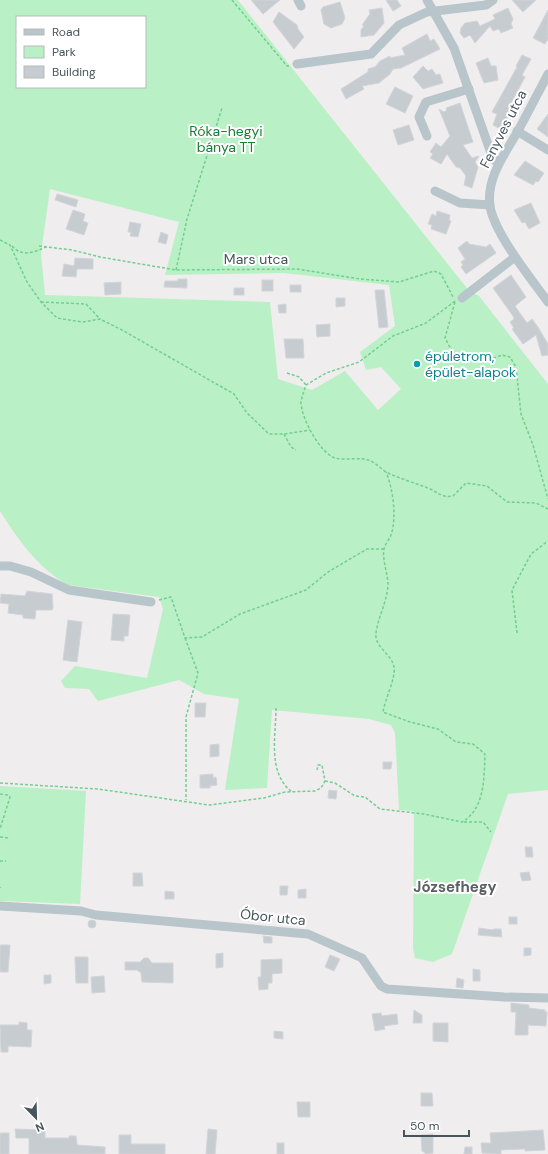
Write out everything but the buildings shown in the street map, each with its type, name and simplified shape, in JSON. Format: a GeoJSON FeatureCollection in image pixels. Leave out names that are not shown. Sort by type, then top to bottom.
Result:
{"type":"FeatureCollection","features":[{"type":"Feature","properties":{"kind":"street"},"geometry":{"type":"LineString","coordinates":[[427,0],[454,48],[492,156],[498,164]]}},
{"type":"Feature","properties":{"kind":"street"},"geometry":{"type":"LineString","coordinates":[[297,64],[371,54],[399,25],[432,10],[486,5],[494,0]]}},
{"type":"Feature","properties":{"kind":"street","name":"Fenyves utca"},"geometry":{"type":"LineString","coordinates":[[548,74],[498,164],[490,192],[490,205],[496,223],[515,258],[548,302]]}},
{"type":"Feature","properties":{"kind":"street"},"geometry":{"type":"LineString","coordinates":[[427,136],[419,117],[426,102],[469,89]]}},
{"type":"Feature","properties":{"kind":"street"},"geometry":{"type":"LineString","coordinates":[[517,131],[548,150]]}},
{"type":"Feature","properties":{"kind":"street"},"geometry":{"type":"LineString","coordinates":[[435,191],[460,203],[490,205]]}},
{"type":"Feature","properties":{"kind":"street"},"geometry":{"type":"LineString","coordinates":[[459,300],[515,258]]}},
{"type":"Feature","properties":{"kind":"street"},"geometry":{"type":"LineString","coordinates":[[0,566],[10,566],[32,572],[69,590],[152,602]]}},
{"type":"Feature","properties":{"kind":"street","name":"Óbor utca"},"geometry":{"type":"LineString","coordinates":[[0,906],[81,911],[104,915],[308,934],[362,958],[381,986],[387,989],[504,997],[548,998]]}},
{"type":"Feature","properties":{"kind":"path"},"geometry":{"type":"LineString","coordinates":[[232,0],[287,66],[297,64]]}},
{"type":"Feature","properties":{"kind":"path"},"geometry":{"type":"LineString","coordinates":[[176,270],[187,219],[222,108]]}},
{"type":"Feature","properties":{"kind":"path"},"geometry":{"type":"LineString","coordinates":[[0,240],[10,245],[17,252],[27,254],[46,247]]}},
{"type":"Feature","properties":{"kind":"path"},"geometry":{"type":"LineString","coordinates":[[10,245],[27,282],[41,302],[57,318],[84,322],[100,319]]}},
{"type":"Feature","properties":{"kind":"path","name":"Mars utca"},"geometry":{"type":"LineString","coordinates":[[38,246],[176,270],[297,269],[360,279],[399,282],[434,271],[441,274],[459,300]]}},
{"type":"Feature","properties":{"kind":"path"},"geometry":{"type":"LineString","coordinates":[[459,300],[426,323],[393,336],[359,362],[326,373],[306,385],[301,403],[302,411],[310,430],[324,451],[330,456],[367,459],[386,472],[413,484],[429,488],[440,496],[453,496],[466,484],[476,484],[487,486],[507,502],[536,503],[548,508]]}},
{"type":"Feature","properties":{"kind":"path"},"geometry":{"type":"LineString","coordinates":[[459,300],[445,338],[453,353],[494,358],[502,355],[510,357],[516,367],[521,414],[533,445],[548,499]]}},
{"type":"Feature","properties":{"kind":"path"},"geometry":{"type":"LineString","coordinates":[[41,302],[86,304],[100,319],[234,394],[247,413],[269,434],[284,434],[310,430]]}},
{"type":"Feature","properties":{"kind":"path"},"geometry":{"type":"LineString","coordinates":[[286,373],[299,378],[306,385]]}},
{"type":"Feature","properties":{"kind":"path"},"geometry":{"type":"LineString","coordinates":[[284,434],[291,447],[296,450]]}},
{"type":"Feature","properties":{"kind":"path"},"geometry":{"type":"LineString","coordinates":[[386,472],[392,492],[392,534],[384,549],[387,589],[376,633],[381,649],[390,658],[394,667],[383,712],[410,722],[438,729],[456,742],[473,744],[485,754],[484,776],[478,805],[468,818],[462,822]]}},
{"type":"Feature","properties":{"kind":"path"},"geometry":{"type":"LineString","coordinates":[[517,633],[512,590],[531,554],[548,541]]}},
{"type":"Feature","properties":{"kind":"path"},"geometry":{"type":"LineString","coordinates":[[185,638],[202,637],[240,614],[306,590],[328,572],[367,549],[384,549]]}},
{"type":"Feature","properties":{"kind":"path"},"geometry":{"type":"LineString","coordinates":[[152,602],[171,597],[198,673],[186,717],[186,800]]}},
{"type":"Feature","properties":{"kind":"path"},"geometry":{"type":"LineString","coordinates":[[276,708],[275,764],[282,782],[292,792]]}},
{"type":"Feature","properties":{"kind":"path"},"geometry":{"type":"LineString","coordinates":[[0,783],[98,789],[186,800],[209,805],[264,798],[285,792],[315,791],[321,788],[326,781],[322,765],[318,765],[317,770]]}},
{"type":"Feature","properties":{"kind":"path"},"geometry":{"type":"LineString","coordinates":[[326,781],[335,783],[355,796],[365,797],[380,809],[424,814],[462,822],[483,822],[491,832]]}},
{"type":"Feature","properties":{"kind":"path"},"geometry":{"type":"LineString","coordinates":[[0,794],[8,795],[10,797],[0,829]]}},
{"type":"Feature","properties":{"kind":"path"},"geometry":{"type":"LineString","coordinates":[[0,837],[9,838]]}},
{"type":"Feature","properties":{"kind":"path"},"geometry":{"type":"LineString","coordinates":[[0,861],[6,861]]}},
{"type":"Feature","properties":{"kind":"green space","name":"Róka-hegyi bánya TT"},"geometry":{"type":"Polygon","coordinates":[[[0,0],[238,0],[470,292],[479,296],[548,384],[548,790],[508,794],[452,954],[433,962],[415,958],[413,949],[414,811],[399,810],[395,733],[391,725],[369,719],[272,710],[267,788],[225,790],[239,699],[204,694],[179,680],[98,701],[89,689],[65,688],[61,681],[75,666],[147,678],[163,609],[159,597],[68,585],[38,562],[14,533],[0,511],[0,0]],[[50,189],[41,253],[45,295],[270,302],[278,379],[312,390],[345,371],[378,410],[401,389],[381,367],[366,370],[360,352],[395,326],[389,285],[284,273],[165,275],[179,222],[50,189]]]}},
{"type":"Feature","properties":{"kind":"green space"},"geometry":{"type":"Polygon","coordinates":[[[0,786],[86,791],[80,904],[0,901],[0,786]]]}},
{"type":"Feature","properties":{"kind":"place","name":"épületrom, épület-alapok"},"geometry":{"type":"Point","coordinates":[417,364]}},
{"type":"Feature","properties":{"kind":"district","name":"Józsefhegy"},"geometry":{"type":"Point","coordinates":[455,887]}}]}
